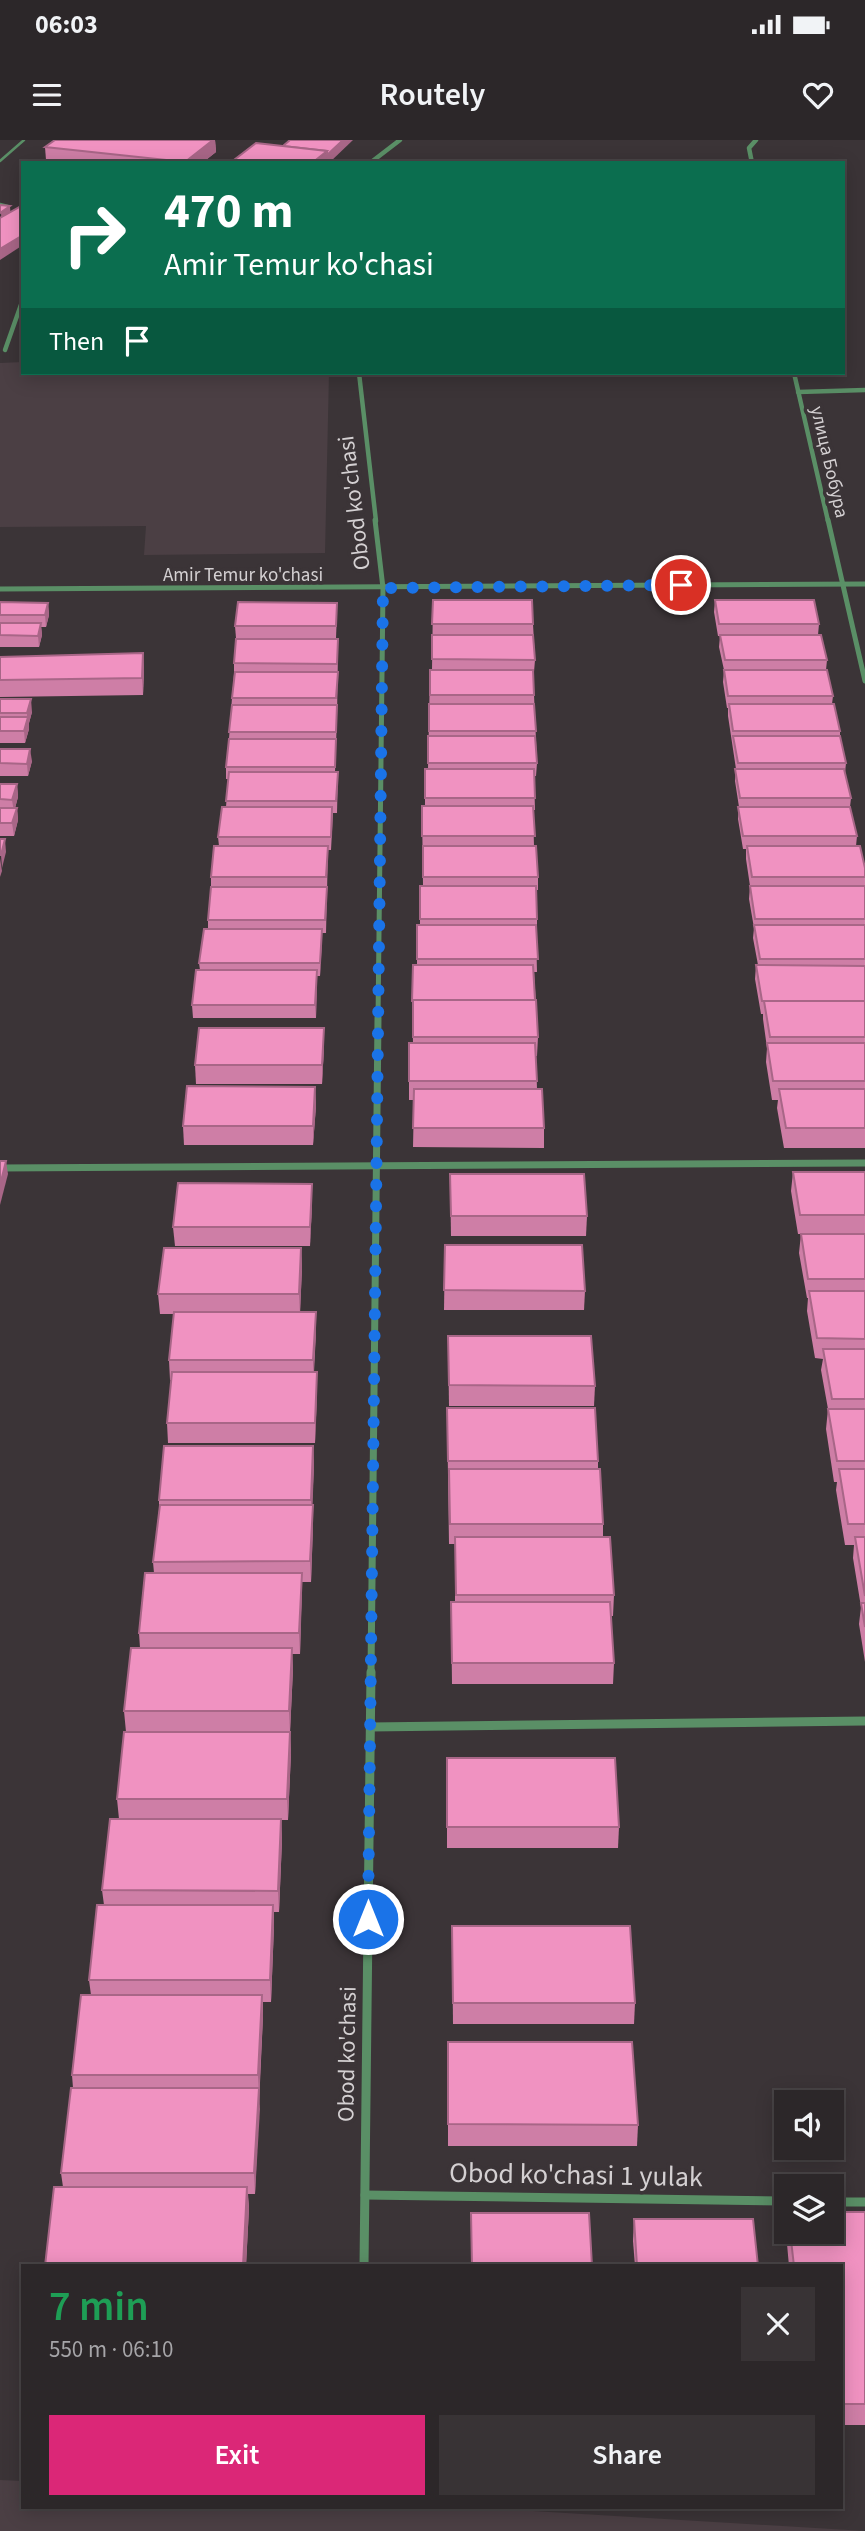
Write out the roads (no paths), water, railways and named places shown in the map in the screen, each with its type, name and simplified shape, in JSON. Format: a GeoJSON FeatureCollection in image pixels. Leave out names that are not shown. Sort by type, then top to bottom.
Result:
{"type":"FeatureCollection","features":[{"type":"Feature","properties":{"kind":"street"},"geometry":{"type":"LineString","coordinates":[[373,161],[400,140]]}},
{"type":"Feature","properties":{"kind":"street"},"geometry":{"type":"LineString","coordinates":[[752,161],[749,148],[756,140]]}},
{"type":"Feature","properties":{"kind":"street"},"geometry":{"type":"LineString","coordinates":[[5,350],[21,305]]}},
{"type":"Feature","properties":{"kind":"street","name":"Obod ko'chasi"},"geometry":{"type":"LineString","coordinates":[[359,375],[383,588],[364,2264]]}},
{"type":"Feature","properties":{"kind":"street","name":"улица Бобура"},"geometry":{"type":"LineString","coordinates":[[794,375],[865,681]]}},
{"type":"Feature","properties":{"kind":"street"},"geometry":{"type":"LineString","coordinates":[[798,392],[865,390]]}},
{"type":"Feature","properties":{"kind":"street","name":"Amir Temur ko'chasi"},"geometry":{"type":"LineString","coordinates":[[0,589],[865,584]]}},
{"type":"Feature","properties":{"kind":"street"},"geometry":{"type":"LineString","coordinates":[[0,1168],[865,1163]]}},
{"type":"Feature","properties":{"kind":"street"},"geometry":{"type":"LineString","coordinates":[[370,1727],[865,1721]]}},
{"type":"Feature","properties":{"kind":"street","name":"Obod ko'chasi 1 yulak"},"geometry":{"type":"LineString","coordinates":[[365,2194],[774,2201]]}},
{"type":"Feature","properties":{"kind":"street"},"geometry":{"type":"LineString","coordinates":[[844,2202],[865,2202]]}},
{"type":"Feature","properties":{"kind":"lane"},"geometry":{"type":"LineString","coordinates":[[0,161],[24,140]]}},
{"type":"Feature","properties":{"kind":"lane"},"geometry":{"type":"LineString","coordinates":[[0,204],[8,206]]}}]}
